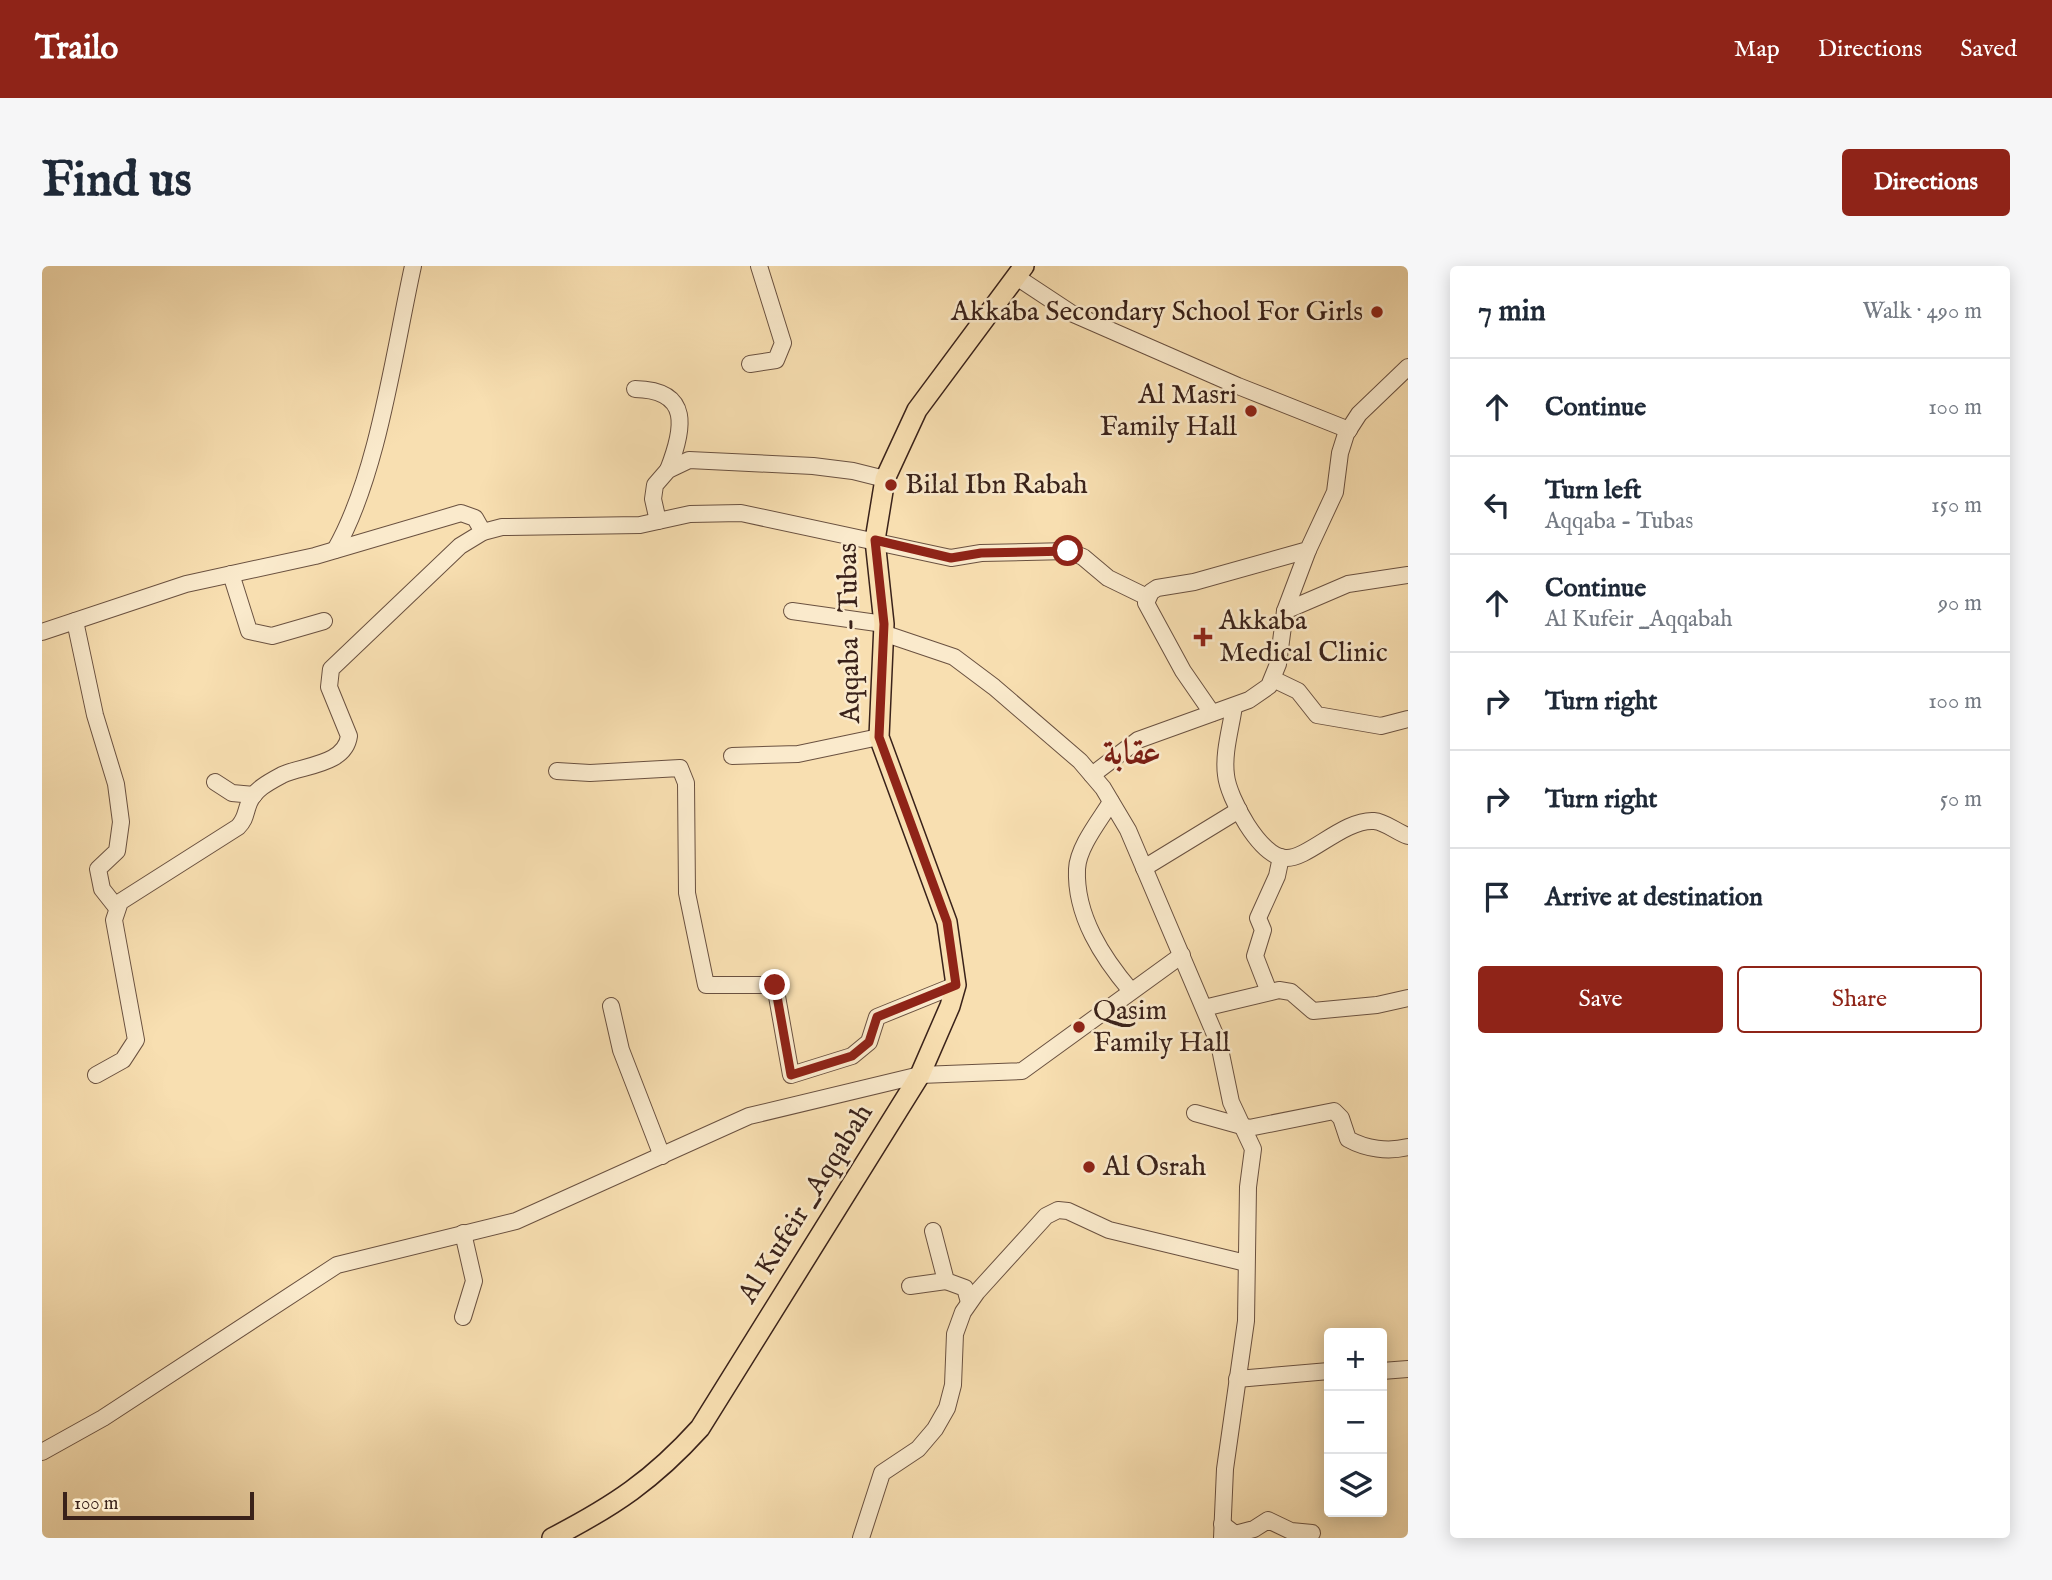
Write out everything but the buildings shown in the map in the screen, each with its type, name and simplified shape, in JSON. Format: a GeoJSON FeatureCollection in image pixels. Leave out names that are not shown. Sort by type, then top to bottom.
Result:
{"type":"FeatureCollection","features":[{"type":"Feature","properties":{"kind":"main road","name":"Aqqaba - Tubas"},"geometry":{"type":"LineString","coordinates":[[911,828],[879,737],[883,628],[875,540],[885,479],[917,410],[1022,269]]}},
{"type":"Feature","properties":{"kind":"main road","name":"Al Kufeir _Aqqabah"},"geometry":{"type":"LineString","coordinates":[[552,1538],[609,1509],[639,1487],[667,1464],[700,1428],[920,1075],[950,1006],[956,985],[947,922],[911,828]]}},
{"type":"Feature","properties":{"kind":"street"},"geometry":{"type":"LineString","coordinates":[[335,550],[351,523],[362,484],[413,266]]}},
{"type":"Feature","properties":{"kind":"street"},"geometry":{"type":"LineString","coordinates":[[750,364],[776,359],[783,343],[759,266]]}},
{"type":"Feature","properties":{"kind":"street"},"geometry":{"type":"LineString","coordinates":[[1022,269],[1071,313],[1349,430]]}},
{"type":"Feature","properties":{"kind":"street"},"geometry":{"type":"LineString","coordinates":[[1092,775],[1129,745],[1257,696],[1273,679],[1286,611],[1308,550],[1335,492],[1340,453],[1349,430],[1367,406],[1408,367]]}},
{"type":"Feature","properties":{"kind":"street"},"geometry":{"type":"LineString","coordinates":[[635,388],[652,389],[672,398],[679,409],[681,424],[668,470]]}},
{"type":"Feature","properties":{"kind":"street"},"geometry":{"type":"LineString","coordinates":[[658,521],[653,499],[655,485],[668,470],[689,460],[853,471],[885,479]]}},
{"type":"Feature","properties":{"kind":"street"},"geometry":{"type":"LineString","coordinates":[[42,632],[186,584],[335,550],[461,513],[475,518],[483,532]]}},
{"type":"Feature","properties":{"kind":"street"},"geometry":{"type":"LineString","coordinates":[[215,782],[232,793],[254,794],[284,775],[330,760],[345,750],[349,736],[329,687],[331,669],[460,546],[483,532],[514,526],[640,525],[690,514],[741,513],[951,558],[981,553],[1068,551],[1083,557],[1099,573],[1147,597]]}},
{"type":"Feature","properties":{"kind":"street"},"geometry":{"type":"LineString","coordinates":[[1212,713],[1183,671],[1146,603],[1147,597],[1157,589],[1194,582],[1308,550]]}},
{"type":"Feature","properties":{"kind":"street"},"geometry":{"type":"LineString","coordinates":[[231,574],[250,631],[272,636],[324,621]]}},
{"type":"Feature","properties":{"kind":"street"},"geometry":{"type":"LineString","coordinates":[[1286,611],[1348,584],[1408,575]]}},
{"type":"Feature","properties":{"kind":"street"},"geometry":{"type":"LineString","coordinates":[[792,611],[883,628],[954,657],[994,687],[1092,775],[1128,830],[1219,1044],[1231,1102],[1253,1149],[1248,1187],[1246,1321],[1225,1469],[1222,1531],[1235,1534],[1254,1529],[1268,1520],[1290,1531],[1312,1533]]}},
{"type":"Feature","properties":{"kind":"street"},"geometry":{"type":"LineString","coordinates":[[75,621],[95,715],[116,784],[121,822],[117,851],[98,869],[102,889],[117,908]]}},
{"type":"Feature","properties":{"kind":"street"},"geometry":{"type":"LineString","coordinates":[[1273,679],[1298,691],[1317,715],[1381,726],[1408,719]]}},
{"type":"Feature","properties":{"kind":"street"},"geometry":{"type":"LineString","coordinates":[[1234,706],[1225,766],[1228,786],[1239,810],[1259,841],[1281,857],[1292,857],[1363,822],[1379,822],[1408,836]]}},
{"type":"Feature","properties":{"kind":"street"},"geometry":{"type":"LineString","coordinates":[[732,756],[799,754],[879,737]]}},
{"type":"Feature","properties":{"kind":"street"},"geometry":{"type":"LineString","coordinates":[[557,771],[590,773],[680,768],[686,783],[687,892],[706,985],[775,985],[791,1075],[852,1056],[869,1042],[877,1017],[956,985]]}},
{"type":"Feature","properties":{"kind":"street"},"geometry":{"type":"LineString","coordinates":[[96,1075],[123,1060],[136,1040],[114,920],[117,908],[129,894],[238,827],[245,821],[254,794]]}},
{"type":"Feature","properties":{"kind":"street"},"geometry":{"type":"LineString","coordinates":[[1111,802],[1093,831],[1077,867],[1081,903],[1091,931],[1108,962],[1131,991]]}},
{"type":"Feature","properties":{"kind":"street"},"geometry":{"type":"LineString","coordinates":[[1144,868],[1239,810]]}},
{"type":"Feature","properties":{"kind":"street"},"geometry":{"type":"LineString","coordinates":[[1269,992],[1255,956],[1263,930],[1258,918],[1277,876],[1281,857]]}},
{"type":"Feature","properties":{"kind":"street"},"geometry":{"type":"LineString","coordinates":[[42,1452],[103,1418],[337,1265],[516,1221],[749,1116],[920,1075],[1022,1071],[1182,955]]}},
{"type":"Feature","properties":{"kind":"street"},"geometry":{"type":"LineString","coordinates":[[1204,1007],[1269,992],[1291,992],[1313,1011],[1377,1005],[1408,998]]}},
{"type":"Feature","properties":{"kind":"street"},"geometry":{"type":"LineString","coordinates":[[611,1006],[621,1050],[662,1156]]}},
{"type":"Feature","properties":{"kind":"street"},"geometry":{"type":"LineString","coordinates":[[1195,1113],[1245,1127],[1263,1128],[1334,1111],[1341,1118],[1348,1139],[1359,1145],[1381,1149],[1408,1147]]}},
{"type":"Feature","properties":{"kind":"street"},"geometry":{"type":"LineString","coordinates":[[861,1538],[883,1473],[918,1448],[935,1429],[947,1408],[953,1385],[955,1334],[969,1302],[1046,1216],[1059,1210],[1068,1211],[1109,1230],[1246,1264]]}},
{"type":"Feature","properties":{"kind":"street"},"geometry":{"type":"LineString","coordinates":[[933,1231],[946,1281]]}},
{"type":"Feature","properties":{"kind":"street"},"geometry":{"type":"LineString","coordinates":[[463,1233],[474,1281],[463,1317]]}},
{"type":"Feature","properties":{"kind":"street"},"geometry":{"type":"LineString","coordinates":[[911,1286],[946,1281],[965,1289],[969,1302]]}},
{"type":"Feature","properties":{"kind":"street"},"geometry":{"type":"LineString","coordinates":[[1387,1371],[1408,1369]]}},
{"type":"Feature","properties":{"kind":"street"},"geometry":{"type":"LineString","coordinates":[[1237,1379],[1324,1371]]}},
{"type":"Feature","properties":{"kind":"place","name":"Akkaba Secondary School For Girls"},"geometry":{"type":"Point","coordinates":[1377,312]}},
{"type":"Feature","properties":{"kind":"place","name":"Al Masri Family Hall"},"geometry":{"type":"Point","coordinates":[1251,411]}},
{"type":"Feature","properties":{"kind":"place","name":"Bilal Ibn Rabah"},"geometry":{"type":"Point","coordinates":[891,485]}},
{"type":"Feature","properties":{"kind":"place","name":"Akkaba Medical Clinic"},"geometry":{"type":"Point","coordinates":[1203,637]}},
{"type":"Feature","properties":{"kind":"place","name":"Qasim Family Hall"},"geometry":{"type":"Point","coordinates":[1079,1027]}},
{"type":"Feature","properties":{"kind":"place","name":"Al Osrah"},"geometry":{"type":"Point","coordinates":[1089,1167]}},
{"type":"Feature","properties":{"kind":"district","name":"عقابة"},"geometry":{"type":"Point","coordinates":[1132,753]}},
{"type":"Feature","properties":{"kind":"route"},"geometry":{"type":"LineString","coordinates":[[775,985],[791,1075],[852,1056],[869,1042],[877,1017],[956,985],[954,953],[947,922],[879,737],[878,700],[884,624],[875,540],[951,558],[981,553],[1060,549],[1068,551]]}}]}
